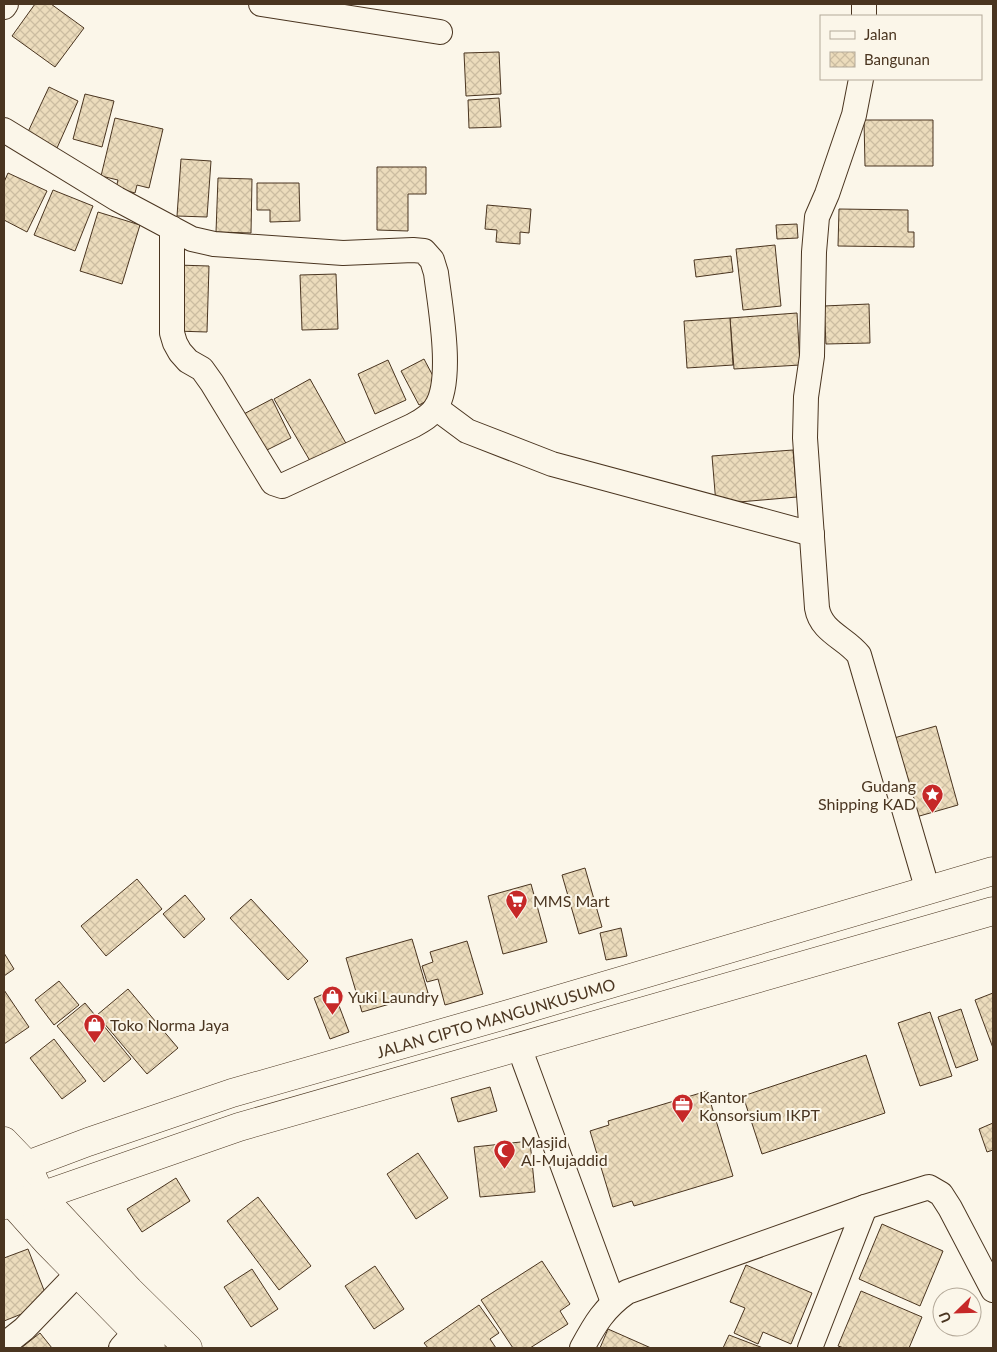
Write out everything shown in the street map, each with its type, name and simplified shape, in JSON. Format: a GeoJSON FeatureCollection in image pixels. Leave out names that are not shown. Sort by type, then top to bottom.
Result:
{"type":"FeatureCollection","features":[{"type":"Feature","properties":{"kind":"street"},"geometry":{"type":"LineString","coordinates":[[261,4],[440,32]]}},
{"type":"Feature","properties":{"kind":"street"},"geometry":{"type":"LineString","coordinates":[[861,80],[854,115],[827,194],[817,217],[814,252],[812,356],[806,397],[805,438],[812,534],[819,618],[826,627],[853,647],[860,655],[928,891]]}},
{"type":"Feature","properties":{"kind":"street"},"geometry":{"type":"LineString","coordinates":[[4,130],[59,165],[192,239],[214,244],[343,253],[424,251],[432,260],[436,273],[445,358],[443,392],[436,408],[426,418],[404,430],[282,486],[273,483],[212,383],[202,369],[188,361],[175,343],[172,333],[172,228]]}},
{"type":"Feature","properties":{"kind":"street"},"geometry":{"type":"LineString","coordinates":[[436,408],[467,431],[552,464],[812,534]]}},
{"type":"Feature","properties":{"kind":"street","name":"JALAN CIPTO MANGUNKUSUMO"},"geometry":{"type":"LineString","coordinates":[[10,1174],[88,1142],[232,1093],[993,871]]}},
{"type":"Feature","properties":{"kind":"street"},"geometry":{"type":"LineString","coordinates":[[8,1205],[41,1196],[239,1127],[993,911]]}},
{"type":"Feature","properties":{"kind":"street"},"geometry":{"type":"LineString","coordinates":[[519,1047],[613,1302]]}},
{"type":"Feature","properties":{"kind":"street"},"geometry":{"type":"LineString","coordinates":[[4,1141],[10,1174],[8,1205],[78,1273],[136,1343]]}},
{"type":"Feature","properties":{"kind":"street"},"geometry":{"type":"LineString","coordinates":[[10,1174],[41,1196],[129,1290],[188,1348]]}},
{"type":"Feature","properties":{"kind":"street"},"geometry":{"type":"LineString","coordinates":[[582,1348],[599,1318],[613,1302],[627,1292],[865,1207],[929,1187],[941,1194],[993,1290]]}},
{"type":"Feature","properties":{"kind":"street"},"geometry":{"type":"LineString","coordinates":[[810,1348],[865,1207]]}},
{"type":"Feature","properties":{"kind":"street"},"geometry":{"type":"LineString","coordinates":[[4,1344],[24,1329],[78,1273]]}},
{"type":"Feature","properties":{"kind":"building"},"geometry":{"type":"Polygon","coordinates":[[[35,4],[51,4],[84,28],[55,67],[12,36],[35,4]]]}},
{"type":"Feature","properties":{"kind":"building"},"geometry":{"type":"Polygon","coordinates":[[[499,52],[501,94],[466,96],[464,53],[499,52]]]}},
{"type":"Feature","properties":{"kind":"building"},"geometry":{"type":"Polygon","coordinates":[[[49,87],[78,101],[57,148],[27,134],[49,87]]]}},
{"type":"Feature","properties":{"kind":"building"},"geometry":{"type":"Polygon","coordinates":[[[85,94],[114,101],[102,147],[73,139],[85,94]]]}},
{"type":"Feature","properties":{"kind":"building"},"geometry":{"type":"Polygon","coordinates":[[[499,98],[501,127],[469,128],[468,100],[499,98]]]}},
{"type":"Feature","properties":{"kind":"building"},"geometry":{"type":"Polygon","coordinates":[[[115,118],[163,129],[149,188],[137,185],[135,193],[116,188],[118,180],[101,176],[115,118]]]}},
{"type":"Feature","properties":{"kind":"building"},"geometry":{"type":"Polygon","coordinates":[[[864,120],[933,120],[933,166],[865,166],[864,120]]]}},
{"type":"Feature","properties":{"kind":"building"},"geometry":{"type":"Polygon","coordinates":[[[181,159],[211,161],[207,217],[177,216],[181,159]]]}},
{"type":"Feature","properties":{"kind":"building"},"geometry":{"type":"Polygon","coordinates":[[[377,167],[426,167],[426,194],[408,194],[408,231],[377,230],[377,167]]]}},
{"type":"Feature","properties":{"kind":"building"},"geometry":{"type":"Polygon","coordinates":[[[8,173],[47,191],[27,232],[4,220],[4,182],[8,173]]]}},
{"type":"Feature","properties":{"kind":"building"},"geometry":{"type":"Polygon","coordinates":[[[218,178],[252,179],[251,233],[216,232],[218,178]]]}},
{"type":"Feature","properties":{"kind":"building"},"geometry":{"type":"Polygon","coordinates":[[[257,183],[299,183],[300,221],[270,222],[270,210],[257,210],[257,183]]]}},
{"type":"Feature","properties":{"kind":"building"},"geometry":{"type":"Polygon","coordinates":[[[53,190],[93,206],[75,251],[34,235],[53,190]]]}},
{"type":"Feature","properties":{"kind":"building"},"geometry":{"type":"Polygon","coordinates":[[[487,205],[531,209],[529,233],[520,232],[520,244],[496,242],[497,230],[485,229],[487,205]]]}},
{"type":"Feature","properties":{"kind":"building"},"geometry":{"type":"Polygon","coordinates":[[[839,209],[908,210],[908,232],[914,232],[914,247],[838,246],[839,209]]]}},
{"type":"Feature","properties":{"kind":"building"},"geometry":{"type":"Polygon","coordinates":[[[98,212],[140,225],[122,284],[80,271],[98,212]]]}},
{"type":"Feature","properties":{"kind":"building"},"geometry":{"type":"Polygon","coordinates":[[[797,224],[798,238],[777,239],[776,225],[797,224]]]}},
{"type":"Feature","properties":{"kind":"building"},"geometry":{"type":"Polygon","coordinates":[[[775,245],[781,306],[743,310],[736,249],[775,245]]]}},
{"type":"Feature","properties":{"kind":"building"},"geometry":{"type":"Polygon","coordinates":[[[731,256],[733,272],[696,277],[694,260],[731,256]]]}},
{"type":"Feature","properties":{"kind":"building"},"geometry":{"type":"Polygon","coordinates":[[[177,265],[209,266],[207,332],[175,331],[177,265]]]}},
{"type":"Feature","properties":{"kind":"building"},"geometry":{"type":"Polygon","coordinates":[[[336,274],[338,329],[302,330],[300,275],[336,274]]]}},
{"type":"Feature","properties":{"kind":"building"},"geometry":{"type":"Polygon","coordinates":[[[869,304],[870,343],[826,344],[824,306],[869,304]]]}},
{"type":"Feature","properties":{"kind":"building"},"geometry":{"type":"Polygon","coordinates":[[[797,313],[800,365],[734,369],[730,318],[797,313]]]}},
{"type":"Feature","properties":{"kind":"building"},"geometry":{"type":"Polygon","coordinates":[[[730,318],[733,365],[687,368],[684,321],[730,318]]]}},
{"type":"Feature","properties":{"kind":"building"},"geometry":{"type":"Polygon","coordinates":[[[424,359],[442,393],[419,405],[401,371],[424,359]]]}},
{"type":"Feature","properties":{"kind":"building"},"geometry":{"type":"Polygon","coordinates":[[[388,360],[406,400],[375,414],[358,374],[388,360]]]}},
{"type":"Feature","properties":{"kind":"building"},"geometry":{"type":"Polygon","coordinates":[[[310,379],[348,447],[313,466],[274,399],[310,379]]]}},
{"type":"Feature","properties":{"kind":"building"},"geometry":{"type":"Polygon","coordinates":[[[272,399],[291,438],[259,454],[240,416],[272,399]]]}},
{"type":"Feature","properties":{"kind":"building"},"geometry":{"type":"Polygon","coordinates":[[[793,450],[797,497],[716,504],[712,456],[793,450]]]}},
{"type":"Feature","properties":{"kind":"building"},"geometry":{"type":"Polygon","coordinates":[[[936,726],[958,805],[916,817],[894,738],[936,726]]]}},
{"type":"Feature","properties":{"kind":"building"},"geometry":{"type":"Polygon","coordinates":[[[585,868],[602,927],[579,934],[562,875],[585,868]]]}},
{"type":"Feature","properties":{"kind":"building"},"geometry":{"type":"Polygon","coordinates":[[[137,879],[162,909],[106,956],[81,926],[137,879]]]}},
{"type":"Feature","properties":{"kind":"building","name":"MMS Mart"},"geometry":{"type":"Polygon","coordinates":[[[531,884],[547,942],[503,954],[488,896],[531,884]]]}},
{"type":"Feature","properties":{"kind":"building"},"geometry":{"type":"Polygon","coordinates":[[[185,895],[205,919],[184,938],[163,914],[185,895]]]}},
{"type":"Feature","properties":{"kind":"building"},"geometry":{"type":"Polygon","coordinates":[[[251,899],[308,961],[288,980],[230,918],[251,899]]]}},
{"type":"Feature","properties":{"kind":"building"},"geometry":{"type":"Polygon","coordinates":[[[621,928],[627,956],[606,960],[600,933],[621,928]]]}},
{"type":"Feature","properties":{"kind":"building"},"geometry":{"type":"Polygon","coordinates":[[[412,939],[428,993],[362,1012],[346,958],[412,939]]]}},
{"type":"Feature","properties":{"kind":"building"},"geometry":{"type":"Polygon","coordinates":[[[467,941],[483,994],[445,1005],[438,979],[427,982],[422,966],[433,962],[430,952],[467,941]]]}},
{"type":"Feature","properties":{"kind":"building"},"geometry":{"type":"Polygon","coordinates":[[[4,953],[14,969],[4,976],[4,953]]]}},
{"type":"Feature","properties":{"kind":"building"},"geometry":{"type":"Polygon","coordinates":[[[59,981],[79,1005],[54,1025],[35,1000],[59,981]]]}},
{"type":"Feature","properties":{"kind":"building"},"geometry":{"type":"Polygon","coordinates":[[[128,989],[178,1048],[147,1074],[97,1015],[128,989]]]}},
{"type":"Feature","properties":{"kind":"building"},"geometry":{"type":"Polygon","coordinates":[[[4,990],[29,1027],[4,1044],[4,990]]]}},
{"type":"Feature","properties":{"kind":"building","name":"Yuki Laundry"},"geometry":{"type":"Polygon","coordinates":[[[333,990],[349,1032],[330,1039],[314,998],[333,990]]]}},
{"type":"Feature","properties":{"kind":"building"},"geometry":{"type":"Polygon","coordinates":[[[993,993],[993,1048],[975,1000],[993,993]]]}},
{"type":"Feature","properties":{"kind":"building","name":"Toko Norma Jaya"},"geometry":{"type":"Polygon","coordinates":[[[85,1003],[131,1059],[104,1082],[57,1026],[85,1003]]]}},
{"type":"Feature","properties":{"kind":"building"},"geometry":{"type":"Polygon","coordinates":[[[961,1009],[978,1060],[956,1068],[938,1017],[961,1009]]]}},
{"type":"Feature","properties":{"kind":"building"},"geometry":{"type":"Polygon","coordinates":[[[930,1012],[952,1076],[920,1086],[898,1023],[930,1012]]]}},
{"type":"Feature","properties":{"kind":"building"},"geometry":{"type":"Polygon","coordinates":[[[54,1039],[86,1081],[62,1099],[30,1058],[54,1039]]]}},
{"type":"Feature","properties":{"kind":"building"},"geometry":{"type":"Polygon","coordinates":[[[866,1055],[885,1113],[762,1154],[743,1096],[866,1055]]]}},
{"type":"Feature","properties":{"kind":"building"},"geometry":{"type":"Polygon","coordinates":[[[490,1087],[497,1111],[458,1122],[451,1098],[490,1087]]]}},
{"type":"Feature","properties":{"kind":"building"},"geometry":{"type":"Polygon","coordinates":[[[707,1091],[733,1176],[634,1206],[632,1201],[613,1207],[590,1131],[609,1125],[608,1121],[707,1091]]]}},
{"type":"Feature","properties":{"kind":"building"},"geometry":{"type":"Polygon","coordinates":[[[993,1123],[993,1150],[987,1152],[979,1129],[993,1123]]]}},
{"type":"Feature","properties":{"kind":"building","name":"Masjid Al-Mujaddid"},"geometry":{"type":"Polygon","coordinates":[[[530,1141],[535,1192],[480,1197],[474,1147],[530,1141]]]}},
{"type":"Feature","properties":{"kind":"building"},"geometry":{"type":"Polygon","coordinates":[[[418,1153],[448,1198],[416,1219],[387,1174],[418,1153]]]}},
{"type":"Feature","properties":{"kind":"building"},"geometry":{"type":"Polygon","coordinates":[[[176,1178],[190,1201],[142,1232],[127,1209],[176,1178]]]}},
{"type":"Feature","properties":{"kind":"building"},"geometry":{"type":"Polygon","coordinates":[[[258,1197],[311,1266],[279,1290],[227,1221],[258,1197]]]}},
{"type":"Feature","properties":{"kind":"building"},"geometry":{"type":"Polygon","coordinates":[[[882,1224],[943,1251],[920,1306],[859,1279],[882,1224]]]}},
{"type":"Feature","properties":{"kind":"building"},"geometry":{"type":"Polygon","coordinates":[[[28,1249],[49,1303],[4,1321],[4,1258],[28,1249]]]}},
{"type":"Feature","properties":{"kind":"building"},"geometry":{"type":"Polygon","coordinates":[[[542,1261],[570,1304],[560,1311],[568,1324],[530,1348],[513,1348],[481,1300],[542,1261]]]}},
{"type":"Feature","properties":{"kind":"building"},"geometry":{"type":"Polygon","coordinates":[[[746,1265],[812,1293],[791,1344],[763,1332],[758,1344],[734,1333],[745,1308],[730,1302],[746,1265]]]}},
{"type":"Feature","properties":{"kind":"building"},"geometry":{"type":"Polygon","coordinates":[[[375,1266],[404,1309],[374,1329],[345,1286],[375,1266]]]}},
{"type":"Feature","properties":{"kind":"building"},"geometry":{"type":"Polygon","coordinates":[[[252,1269],[278,1309],[251,1327],[224,1287],[252,1269]]]}},
{"type":"Feature","properties":{"kind":"building"},"geometry":{"type":"Polygon","coordinates":[[[861,1291],[922,1317],[909,1348],[844,1348],[838,1346],[861,1291]]]}},
{"type":"Feature","properties":{"kind":"building"},"geometry":{"type":"Polygon","coordinates":[[[479,1305],[499,1333],[490,1339],[496,1348],[428,1348],[424,1343],[479,1305]]]}},
{"type":"Feature","properties":{"kind":"building"},"geometry":{"type":"Polygon","coordinates":[[[608,1329],[651,1348],[600,1348],[608,1329]]]}},
{"type":"Feature","properties":{"kind":"building"},"geometry":{"type":"Polygon","coordinates":[[[40,1333],[52,1348],[21,1348],[40,1333]]]}},
{"type":"Feature","properties":{"kind":"building"},"geometry":{"type":"Polygon","coordinates":[[[729,1335],[763,1348],[723,1348],[729,1335]]]}},
{"type":"Feature","properties":{"kind":"place","name":"Gudang Shipping KAD"},"geometry":{"type":"Point","coordinates":[932,813]}},
{"type":"Feature","properties":{"kind":"place","name":"MMS Mart"},"geometry":{"type":"Point","coordinates":[517,919]}},
{"type":"Feature","properties":{"kind":"place","name":"Yuki Laundry"},"geometry":{"type":"Point","coordinates":[332,1015]}},
{"type":"Feature","properties":{"kind":"place","name":"Toko Norma Jaya"},"geometry":{"type":"Point","coordinates":[94,1043]}},
{"type":"Feature","properties":{"kind":"place","name":"Kantor Konsorsium IKPT"},"geometry":{"type":"Point","coordinates":[683,1124]}},
{"type":"Feature","properties":{"kind":"place","name":"Masjid Al-Mujaddid"},"geometry":{"type":"Point","coordinates":[505,1169]}}]}
